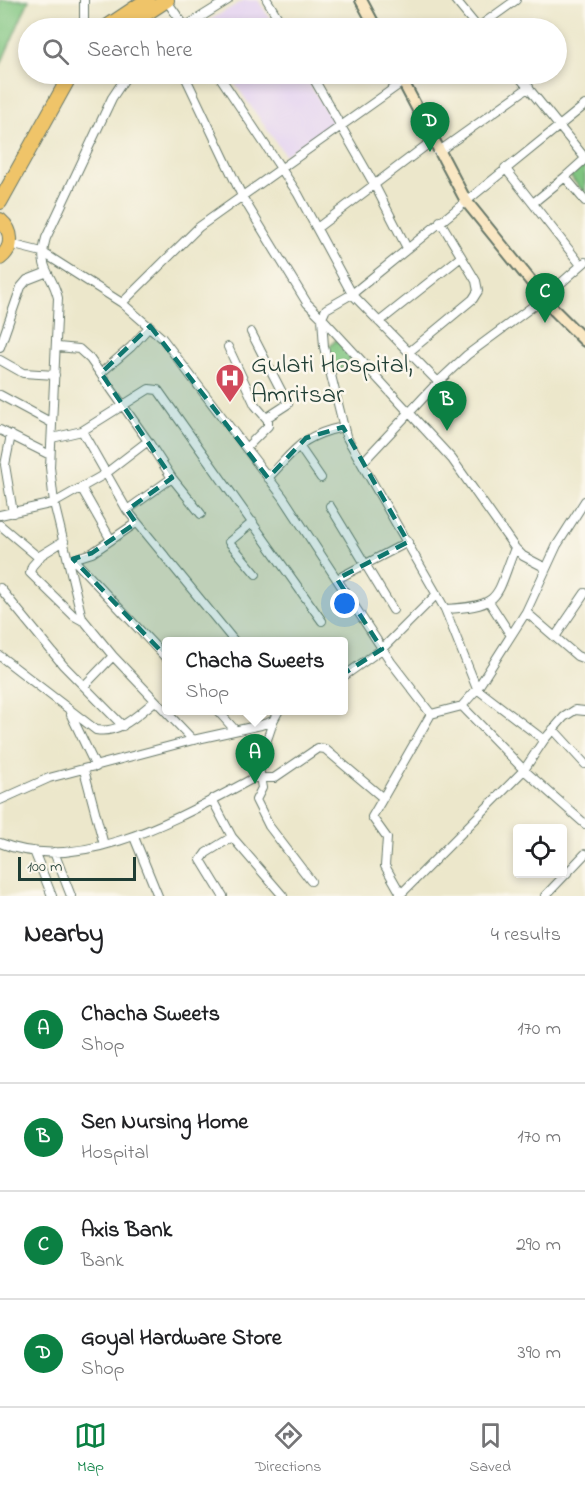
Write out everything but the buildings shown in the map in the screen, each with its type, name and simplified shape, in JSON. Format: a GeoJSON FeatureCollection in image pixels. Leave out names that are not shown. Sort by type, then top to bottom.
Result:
{"type":"FeatureCollection","features":[{"type":"Feature","properties":{"kind":"highway"},"geometry":{"type":"LineString","coordinates":[[120,18],[147,0]]}},
{"type":"Feature","properties":{"kind":"highway"},"geometry":{"type":"LineString","coordinates":[[139,18],[167,0]]}},
{"type":"Feature","properties":{"kind":"highway"},"geometry":{"type":"LineString","coordinates":[[0,202],[65,84]]}},
{"type":"Feature","properties":{"kind":"highway"},"geometry":{"type":"LineString","coordinates":[[0,220],[9,232],[10,244],[0,258]]}},
{"type":"Feature","properties":{"kind":"street"},"geometry":{"type":"LineString","coordinates":[[84,0],[84,18]]}},
{"type":"Feature","properties":{"kind":"street"},"geometry":{"type":"LineString","coordinates":[[167,0],[179,18]]}},
{"type":"Feature","properties":{"kind":"street"},"geometry":{"type":"LineString","coordinates":[[200,18],[228,0]]}},
{"type":"Feature","properties":{"kind":"street"},"geometry":{"type":"LineString","coordinates":[[267,0],[278,18]]}},
{"type":"Feature","properties":{"kind":"street"},"geometry":{"type":"LineString","coordinates":[[361,0],[371,18]]}},
{"type":"Feature","properties":{"kind":"street"},"geometry":{"type":"LineString","coordinates":[[455,0],[469,18]]}},
{"type":"Feature","properties":{"kind":"street"},"geometry":{"type":"LineString","coordinates":[[491,18],[516,0]]}},
{"type":"Feature","properties":{"kind":"street"},"geometry":{"type":"LineString","coordinates":[[83,621],[71,560],[54,503],[50,455],[58,298],[54,286],[45,273],[42,252],[46,238],[112,98],[121,84]]}},
{"type":"Feature","properties":{"kind":"street"},"geometry":{"type":"LineString","coordinates":[[189,84],[243,198],[307,303],[452,459],[515,549],[546,568]]}},
{"type":"Feature","properties":{"kind":"street"},"geometry":{"type":"LineString","coordinates":[[225,84],[281,168],[317,228],[352,294],[438,382]]}},
{"type":"Feature","properties":{"kind":"street"},"geometry":{"type":"LineString","coordinates":[[317,84],[374,184],[406,248]]}},
{"type":"Feature","properties":{"kind":"street"},"geometry":{"type":"LineString","coordinates":[[122,303],[199,227],[243,198],[393,84]]}},
{"type":"Feature","properties":{"kind":"street"},"geometry":{"type":"LineString","coordinates":[[404,84],[432,141],[466,201],[544,298],[585,341]]}},
{"type":"Feature","properties":{"kind":"street"},"geometry":{"type":"LineString","coordinates":[[525,84],[585,159],[532,203]]}},
{"type":"Feature","properties":{"kind":"street"},"geometry":{"type":"LineString","coordinates":[[438,152],[528,87]]}},
{"type":"Feature","properties":{"kind":"street"},"geometry":{"type":"LineString","coordinates":[[544,740],[477,689],[446,609],[343,427],[324,348],[322,318],[326,309],[352,294],[585,105]]}},
{"type":"Feature","properties":{"kind":"street"},"geometry":{"type":"LineString","coordinates":[[317,228],[432,141]]}},
{"type":"Feature","properties":{"kind":"street"},"geometry":{"type":"LineString","coordinates":[[362,463],[438,382],[467,355],[544,298],[583,264],[505,168]]}},
{"type":"Feature","properties":{"kind":"street"},"geometry":{"type":"LineString","coordinates":[[565,177],[585,201]]}},
{"type":"Feature","properties":{"kind":"street"},"geometry":{"type":"LineString","coordinates":[[409,352],[472,299],[478,291],[440,221]]}},
{"type":"Feature","properties":{"kind":"street"},"geometry":{"type":"LineString","coordinates":[[10,244],[42,252],[122,303],[150,326],[268,478],[382,649],[431,714]]}},
{"type":"Feature","properties":{"kind":"street"},"geometry":{"type":"LineString","coordinates":[[379,322],[461,257]]}},
{"type":"Feature","properties":{"kind":"street"},"geometry":{"type":"LineString","coordinates":[[0,347],[21,287],[27,280],[45,273]]}},
{"type":"Feature","properties":{"kind":"street"},"geometry":{"type":"LineString","coordinates":[[101,372],[131,347],[150,326]]}},
{"type":"Feature","properties":{"kind":"street"},"geometry":{"type":"LineString","coordinates":[[251,332],[288,404],[267,419]]}},
{"type":"Feature","properties":{"kind":"street"},"geometry":{"type":"LineString","coordinates":[[57,347],[83,351],[101,372],[172,478],[201,514]]}},
{"type":"Feature","properties":{"kind":"street"},"geometry":{"type":"LineString","coordinates":[[228,347],[255,405],[267,419],[268,426],[246,448]]}},
{"type":"Feature","properties":{"kind":"street"},"geometry":{"type":"LineString","coordinates":[[0,360],[23,373],[55,375]]}},
{"type":"Feature","properties":{"kind":"street"},"geometry":{"type":"LineString","coordinates":[[52,438],[82,431],[149,389],[158,390],[322,621]]}},
{"type":"Feature","properties":{"kind":"street"},"geometry":{"type":"LineString","coordinates":[[0,395],[52,423]]}},
{"type":"Feature","properties":{"kind":"street"},"geometry":{"type":"LineString","coordinates":[[268,478],[312,435],[343,427]]}},
{"type":"Feature","properties":{"kind":"street"},"geometry":{"type":"LineString","coordinates":[[0,430],[50,455]]}},
{"type":"Feature","properties":{"kind":"street"},"geometry":{"type":"LineString","coordinates":[[82,431],[105,474],[136,523],[231,637]]}},
{"type":"Feature","properties":{"kind":"street"},"geometry":{"type":"LineString","coordinates":[[10,435],[5,465],[13,513]]}},
{"type":"Feature","properties":{"kind":"street"},"geometry":{"type":"LineString","coordinates":[[0,515],[54,503],[82,489],[148,441]]}},
{"type":"Feature","properties":{"kind":"street"},"geometry":{"type":"LineString","coordinates":[[299,446],[321,478]]}},
{"type":"Feature","properties":{"kind":"street"},"geometry":{"type":"LineString","coordinates":[[127,510],[172,478]]}},
{"type":"Feature","properties":{"kind":"street"},"geometry":{"type":"LineString","coordinates":[[82,489],[111,540]]}},
{"type":"Feature","properties":{"kind":"street"},"geometry":{"type":"LineString","coordinates":[[585,501],[563,533],[526,612],[477,689],[462,706],[431,714],[372,817],[387,838],[386,866],[400,895],[524,770],[544,740],[564,717],[575,710],[585,711]]}},
{"type":"Feature","properties":{"kind":"street"},"geometry":{"type":"LineString","coordinates":[[330,506],[393,610]]}},
{"type":"Feature","properties":{"kind":"street"},"geometry":{"type":"LineString","coordinates":[[253,522],[230,542],[256,574]]}},
{"type":"Feature","properties":{"kind":"street"},"geometry":{"type":"LineString","coordinates":[[71,560],[92,553],[136,523]]}},
{"type":"Feature","properties":{"kind":"street"},"geometry":{"type":"LineString","coordinates":[[0,525],[34,556],[40,557]]}},
{"type":"Feature","properties":{"kind":"street"},"geometry":{"type":"LineString","coordinates":[[64,541],[40,557],[32,566],[30,573],[74,616],[83,621],[112,656],[162,708]]}},
{"type":"Feature","properties":{"kind":"street"},"geometry":{"type":"LineString","coordinates":[[337,579],[408,542]]}},
{"type":"Feature","properties":{"kind":"street"},"geometry":{"type":"LineString","coordinates":[[446,609],[474,608],[490,603],[497,594],[515,549]]}},
{"type":"Feature","properties":{"kind":"street"},"geometry":{"type":"LineString","coordinates":[[71,560],[162,654]]}},
{"type":"Feature","properties":{"kind":"street"},"geometry":{"type":"LineString","coordinates":[[0,588],[34,632],[123,726]]}},
{"type":"Feature","properties":{"kind":"street"},"geometry":{"type":"LineString","coordinates":[[555,637],[585,593]]}},
{"type":"Feature","properties":{"kind":"street"},"geometry":{"type":"LineString","coordinates":[[348,673],[382,649],[437,594]]}},
{"type":"Feature","properties":{"kind":"street"},"geometry":{"type":"LineString","coordinates":[[490,603],[510,634]]}},
{"type":"Feature","properties":{"kind":"street"},"geometry":{"type":"LineString","coordinates":[[526,612],[577,656],[585,659]]}},
{"type":"Feature","properties":{"kind":"street"},"geometry":{"type":"LineString","coordinates":[[0,656],[96,730],[106,731],[123,726],[155,701]]}},
{"type":"Feature","properties":{"kind":"street"},"geometry":{"type":"LineString","coordinates":[[84,686],[112,656]]}},
{"type":"Feature","properties":{"kind":"street"},"geometry":{"type":"LineString","coordinates":[[462,706],[524,770],[585,825]]}},
{"type":"Feature","properties":{"kind":"street"},"geometry":{"type":"LineString","coordinates":[[69,711],[96,767]]}},
{"type":"Feature","properties":{"kind":"street"},"geometry":{"type":"LineString","coordinates":[[169,715],[193,740]]}},
{"type":"Feature","properties":{"kind":"street"},"geometry":{"type":"LineString","coordinates":[[222,715],[235,730]]}},
{"type":"Feature","properties":{"kind":"street"},"geometry":{"type":"LineString","coordinates":[[277,715],[273,720],[259,759],[258,777],[262,788],[255,800],[263,818],[296,864],[311,880]]}},
{"type":"Feature","properties":{"kind":"street"},"geometry":{"type":"LineString","coordinates":[[0,800],[37,783],[273,720]]}},
{"type":"Feature","properties":{"kind":"street"},"geometry":{"type":"LineString","coordinates":[[553,729],[585,764]]}},
{"type":"Feature","properties":{"kind":"street"},"geometry":{"type":"LineString","coordinates":[[0,843],[33,851],[54,852],[104,845],[134,837],[258,777],[274,778],[321,748],[383,798]]}},
{"type":"Feature","properties":{"kind":"street"},"geometry":{"type":"LineString","coordinates":[[84,770],[104,845]]}},
{"type":"Feature","properties":{"kind":"street"},"geometry":{"type":"LineString","coordinates":[[212,799],[232,837],[283,896]]}},
{"type":"Feature","properties":{"kind":"street"},"geometry":{"type":"LineString","coordinates":[[134,837],[158,896]]}},
{"type":"Feature","properties":{"kind":"street"},"geometry":{"type":"LineString","coordinates":[[223,896],[202,858],[232,837]]}},
{"type":"Feature","properties":{"kind":"street"},"geometry":{"type":"LineString","coordinates":[[33,851],[52,896]]}},
{"type":"Feature","properties":{"kind":"street"},"geometry":{"type":"LineString","coordinates":[[54,852],[71,896]]}},
{"type":"Feature","properties":{"kind":"street"},"geometry":{"type":"LineString","coordinates":[[545,896],[585,854]]}},
{"type":"Feature","properties":{"kind":"highlighted area"},"geometry":{"type":"Polygon","coordinates":[[[150,326],[268,478],[306,438],[343,427],[408,542],[337,579],[382,649],[289,709],[279,711],[271,681],[218,711],[73,559],[92,553],[136,523],[127,510],[172,478],[101,373],[150,326]]]}},
{"type":"Feature","properties":{"kind":"shaded area"},"geometry":{"type":"Polygon","coordinates":[[[244,0],[258,0],[270,18],[213,18],[244,0]]]}},
{"type":"Feature","properties":{"kind":"shaded area"},"geometry":{"type":"Polygon","coordinates":[[[235,84],[309,84],[334,123],[285,155],[235,84]]]}},
{"type":"Feature","properties":{"kind":"green space"},"geometry":{"type":"Polygon","coordinates":[[[0,0],[29,0],[21,18],[18,18],[18,25],[0,66],[0,0]]]}},
{"type":"Feature","properties":{"kind":"green space"},"geometry":{"type":"Polygon","coordinates":[[[585,163],[585,194],[570,176],[585,163]]]}},
{"type":"Feature","properties":{"kind":"green space"},"geometry":{"type":"Polygon","coordinates":[[[337,339],[352,358],[335,374],[328,348],[337,339]]]}},
{"type":"Feature","properties":{"kind":"place","name":"Goyal Hardware Store"},"geometry":{"type":"Point","coordinates":[430,152]}},
{"type":"Feature","properties":{"kind":"place","name":"Axis Bank"},"geometry":{"type":"Point","coordinates":[545,323]}},
{"type":"Feature","properties":{"kind":"place","name":"Gulati Hospital, Amritsar"},"geometry":{"type":"Point","coordinates":[230,404]}},
{"type":"Feature","properties":{"kind":"place","name":"Sen Nursing Home"},"geometry":{"type":"Point","coordinates":[447,431]}},
{"type":"Feature","properties":{"kind":"place","name":"Chacha Sweets"},"geometry":{"type":"Point","coordinates":[255,784]}}]}
